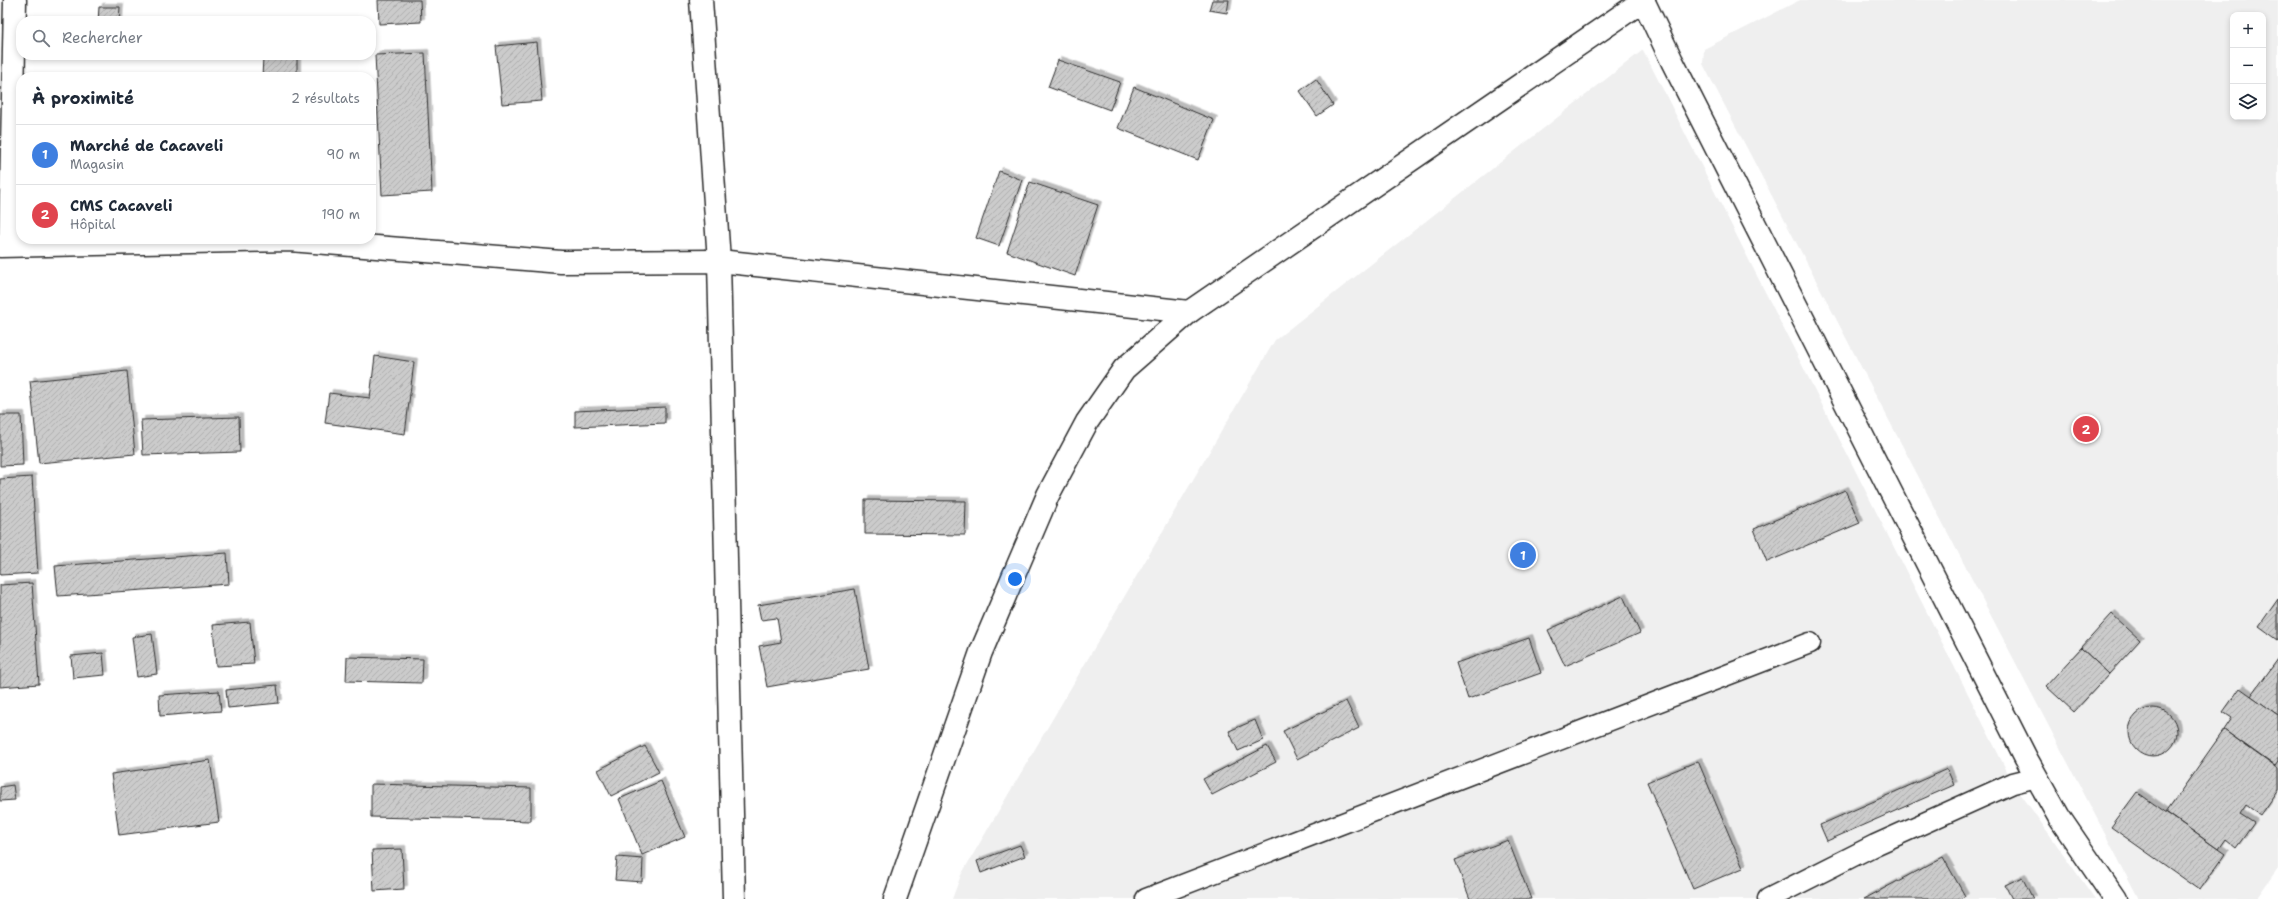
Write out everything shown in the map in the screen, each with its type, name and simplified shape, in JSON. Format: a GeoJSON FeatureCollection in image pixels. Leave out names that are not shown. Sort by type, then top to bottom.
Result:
{"type":"FeatureCollection","features":[{"type":"Feature","properties":{"kind":"street"},"geometry":{"type":"LineString","coordinates":[[15,0],[5,245],[62,244]]}},
{"type":"Feature","properties":{"kind":"street"},"geometry":{"type":"LineString","coordinates":[[701,0],[720,261],[734,899]]}},
{"type":"Feature","properties":{"kind":"street"},"geometry":{"type":"LineString","coordinates":[[896,899],[981,652],[1048,495],[1087,422],[1124,369],[1189,312],[1644,0],[1672,61],[2037,777],[2059,817],[2115,899]]}},
{"type":"Feature","properties":{"kind":"street"},"geometry":{"type":"LineString","coordinates":[[339,244],[561,262],[720,261],[1189,312]]}},
{"type":"Feature","properties":{"kind":"lane"},"geometry":{"type":"LineString","coordinates":[[1146,899],[1810,643]]}},
{"type":"Feature","properties":{"kind":"lane"},"geometry":{"type":"LineString","coordinates":[[1768,899],[1875,845],[2013,783],[2037,777]]}},
{"type":"Feature","properties":{"kind":"shaded area"},"geometry":{"type":"Polygon","coordinates":[[[1800,0],[2278,0],[2278,868],[2256,899],[2139,899],[1703,64],[1704,49],[1800,0]]]}},
{"type":"Feature","properties":{"kind":"shaded area"},"geometry":{"type":"Polygon","coordinates":[[[1643,50],[2013,783],[2095,899],[952,899],[961,875],[1275,340],[1643,50]]]}},
{"type":"Feature","properties":{"kind":"building"},"geometry":{"type":"Polygon","coordinates":[[[378,0],[420,0],[421,22],[379,24],[378,0]]]}},
{"type":"Feature","properties":{"kind":"building"},"geometry":{"type":"Polygon","coordinates":[[[1212,0],[1229,0],[1227,13],[1209,10],[1212,0]]]}},
{"type":"Feature","properties":{"kind":"building"},"geometry":{"type":"Polygon","coordinates":[[[99,7],[120,7],[119,16],[98,16],[99,7]]]}},
{"type":"Feature","properties":{"kind":"building"},"geometry":{"type":"Polygon","coordinates":[[[537,42],[542,101],[502,104],[496,46],[537,42]]]}},
{"type":"Feature","properties":{"kind":"building"},"geometry":{"type":"Polygon","coordinates":[[[425,53],[432,192],[382,195],[376,55],[425,53]]]}},
{"type":"Feature","properties":{"kind":"building"},"geometry":{"type":"Polygon","coordinates":[[[263,60],[297,60],[297,72],[262,72],[263,60]]]}},
{"type":"Feature","properties":{"kind":"building"},"geometry":{"type":"Polygon","coordinates":[[[1058,60],[1120,82],[1110,110],[1048,87],[1058,60]]]}},
{"type":"Feature","properties":{"kind":"building"},"geometry":{"type":"Polygon","coordinates":[[[1316,79],[1333,105],[1317,116],[1300,91],[1316,79]]]}},
{"type":"Feature","properties":{"kind":"building"},"geometry":{"type":"Polygon","coordinates":[[[1134,87],[1214,120],[1198,160],[1118,128],[1134,87]]]}},
{"type":"Feature","properties":{"kind":"building"},"geometry":{"type":"Polygon","coordinates":[[[999,171],[1022,180],[999,246],[976,238],[999,171]]]}},
{"type":"Feature","properties":{"kind":"building"},"geometry":{"type":"Polygon","coordinates":[[[1030,182],[1098,205],[1075,276],[1007,252],[1030,182]]]}},
{"type":"Feature","properties":{"kind":"building"},"geometry":{"type":"Polygon","coordinates":[[[375,356],[414,362],[405,434],[325,423],[329,393],[370,398],[375,356]]]}},
{"type":"Feature","properties":{"kind":"building"},"geometry":{"type":"Polygon","coordinates":[[[127,371],[135,454],[39,463],[30,381],[127,371]]]}},
{"type":"Feature","properties":{"kind":"building"},"geometry":{"type":"Polygon","coordinates":[[[665,407],[665,423],[575,427],[575,411],[665,407]]]}},
{"type":"Feature","properties":{"kind":"building"},"geometry":{"type":"Polygon","coordinates":[[[0,415],[21,415],[23,465],[0,466],[0,415]]]}},
{"type":"Feature","properties":{"kind":"building"},"geometry":{"type":"Polygon","coordinates":[[[239,417],[240,452],[143,455],[141,420],[239,417]]]}},
{"type":"Feature","properties":{"kind":"building"},"geometry":{"type":"Polygon","coordinates":[[[32,477],[38,573],[0,575],[0,479],[32,477]]]}},
{"type":"Feature","properties":{"kind":"building"},"geometry":{"type":"Polygon","coordinates":[[[1845,490],[1860,523],[1767,562],[1754,529],[1845,490]]]}},
{"type":"Feature","properties":{"kind":"building"},"geometry":{"type":"Polygon","coordinates":[[[865,500],[966,501],[965,535],[865,534],[865,500]]]}},
{"type":"Feature","properties":{"kind":"building"},"geometry":{"type":"Polygon","coordinates":[[[227,553],[229,584],[58,596],[55,566],[227,553]]]}},
{"type":"Feature","properties":{"kind":"building"},"geometry":{"type":"Polygon","coordinates":[[[32,583],[39,684],[0,687],[0,585],[32,583]]]}},
{"type":"Feature","properties":{"kind":"building"},"geometry":{"type":"Polygon","coordinates":[[[855,589],[869,669],[767,687],[759,646],[781,642],[777,618],[761,620],[758,605],[855,589]]]}},
{"type":"Feature","properties":{"kind":"building"},"geometry":{"type":"Polygon","coordinates":[[[1623,596],[1640,633],[1565,666],[1548,630],[1623,596]]]}},
{"type":"Feature","properties":{"kind":"building"},"geometry":{"type":"Polygon","coordinates":[[[2278,599],[2278,640],[2259,626],[2278,599]]]}},
{"type":"Feature","properties":{"kind":"building"},"geometry":{"type":"Polygon","coordinates":[[[2112,614],[2140,640],[2109,674],[2081,648],[2112,614]]]}},
{"type":"Feature","properties":{"kind":"building"},"geometry":{"type":"Polygon","coordinates":[[[250,622],[254,664],[216,666],[213,625],[250,622]]]}},
{"type":"Feature","properties":{"kind":"building"},"geometry":{"type":"Polygon","coordinates":[[[152,634],[157,674],[137,677],[132,637],[152,634]]]}},
{"type":"Feature","properties":{"kind":"building"},"geometry":{"type":"Polygon","coordinates":[[[1529,638],[1541,673],[1468,699],[1456,663],[1529,638]]]}},
{"type":"Feature","properties":{"kind":"building"},"geometry":{"type":"Polygon","coordinates":[[[2081,648],[2109,674],[2074,712],[2046,686],[2081,648]]]}},
{"type":"Feature","properties":{"kind":"building"},"geometry":{"type":"Polygon","coordinates":[[[103,653],[105,675],[73,678],[71,656],[103,653]]]}},
{"type":"Feature","properties":{"kind":"building"},"geometry":{"type":"Polygon","coordinates":[[[347,657],[423,659],[422,683],[346,681],[347,657]]]}},
{"type":"Feature","properties":{"kind":"building"},"geometry":{"type":"Polygon","coordinates":[[[2278,659],[2278,715],[2251,696],[2278,659]]]}},
{"type":"Feature","properties":{"kind":"building"},"geometry":{"type":"Polygon","coordinates":[[[277,685],[279,703],[228,708],[226,690],[277,685]]]}},
{"type":"Feature","properties":{"kind":"building"},"geometry":{"type":"Polygon","coordinates":[[[2240,688],[2278,715],[2278,762],[2275,766],[2224,730],[2232,718],[2223,712],[2240,688]]]}},
{"type":"Feature","properties":{"kind":"building"},"geometry":{"type":"Polygon","coordinates":[[[219,691],[221,711],[160,716],[159,695],[219,691]]]}},
{"type":"Feature","properties":{"kind":"building"},"geometry":{"type":"Polygon","coordinates":[[[1346,701],[1359,728],[1297,759],[1283,731],[1346,701]]]}},
{"type":"Feature","properties":{"kind":"building"},"geometry":{"type":"Polygon","coordinates":[[[2153,708],[2162,710],[2170,715],[2175,723],[2177,732],[2175,741],[2170,749],[2162,754],[2153,756],[2144,754],[2136,749],[2131,741],[2129,732],[2131,723],[2136,715],[2144,710],[2153,708]]]}},
{"type":"Feature","properties":{"kind":"building"},"geometry":{"type":"Polygon","coordinates":[[[1255,720],[1263,740],[1238,751],[1229,731],[1255,720]]]}},
{"type":"Feature","properties":{"kind":"building"},"geometry":{"type":"Polygon","coordinates":[[[2224,730],[2278,769],[2278,789],[2260,815],[2246,805],[2240,814],[2254,823],[2236,848],[2225,839],[2218,849],[2166,812],[2224,730]]]}},
{"type":"Feature","properties":{"kind":"building"},"geometry":{"type":"Polygon","coordinates":[[[645,746],[659,772],[611,796],[598,770],[645,746]]]}},
{"type":"Feature","properties":{"kind":"building"},"geometry":{"type":"Polygon","coordinates":[[[1267,746],[1276,762],[1212,795],[1203,779],[1267,746]]]}},
{"type":"Feature","properties":{"kind":"building"},"geometry":{"type":"Polygon","coordinates":[[[210,760],[219,822],[119,835],[111,774],[210,760]]]}},
{"type":"Feature","properties":{"kind":"building"},"geometry":{"type":"Polygon","coordinates":[[[1698,761],[1743,868],[1693,889],[1647,782],[1698,761]]]}},
{"type":"Feature","properties":{"kind":"building"},"geometry":{"type":"Polygon","coordinates":[[[1947,769],[1954,785],[1827,841],[1820,825],[1947,769]]]}},
{"type":"Feature","properties":{"kind":"building"},"geometry":{"type":"Polygon","coordinates":[[[661,781],[685,837],[642,855],[619,799],[661,781]]]}},
{"type":"Feature","properties":{"kind":"building"},"geometry":{"type":"Polygon","coordinates":[[[371,784],[531,788],[531,821],[371,817],[371,784]]]}},
{"type":"Feature","properties":{"kind":"building"},"geometry":{"type":"Polygon","coordinates":[[[13,785],[15,800],[0,801],[0,787],[13,785]]]}},
{"type":"Feature","properties":{"kind":"building"},"geometry":{"type":"Polygon","coordinates":[[[2137,792],[2225,854],[2200,890],[2111,827],[2137,792]]]}},
{"type":"Feature","properties":{"kind":"building"},"geometry":{"type":"Polygon","coordinates":[[[1508,840],[1531,899],[1470,899],[1455,860],[1508,840]]]}},
{"type":"Feature","properties":{"kind":"building"},"geometry":{"type":"Polygon","coordinates":[[[1020,845],[1025,856],[981,873],[977,861],[1020,845]]]}},
{"type":"Feature","properties":{"kind":"building"},"geometry":{"type":"Polygon","coordinates":[[[402,849],[404,889],[374,891],[372,850],[402,849]]]}},
{"type":"Feature","properties":{"kind":"building"},"geometry":{"type":"Polygon","coordinates":[[[617,857],[643,859],[642,882],[615,880],[617,857]]]}},
{"type":"Feature","properties":{"kind":"building"},"geometry":{"type":"Polygon","coordinates":[[[1943,857],[1965,896],[1960,899],[1864,899],[1943,857]]]}},
{"type":"Feature","properties":{"kind":"building"},"geometry":{"type":"Polygon","coordinates":[[[2022,877],[2033,899],[2012,899],[2005,885],[2022,877]]]}},
{"type":"Feature","properties":{"kind":"place","name":"CMS Cacaveli"},"geometry":{"type":"Point","coordinates":[2086,429]}},
{"type":"Feature","properties":{"kind":"place","name":"Marché de Cacaveli"},"geometry":{"type":"Point","coordinates":[1523,555]}}]}
